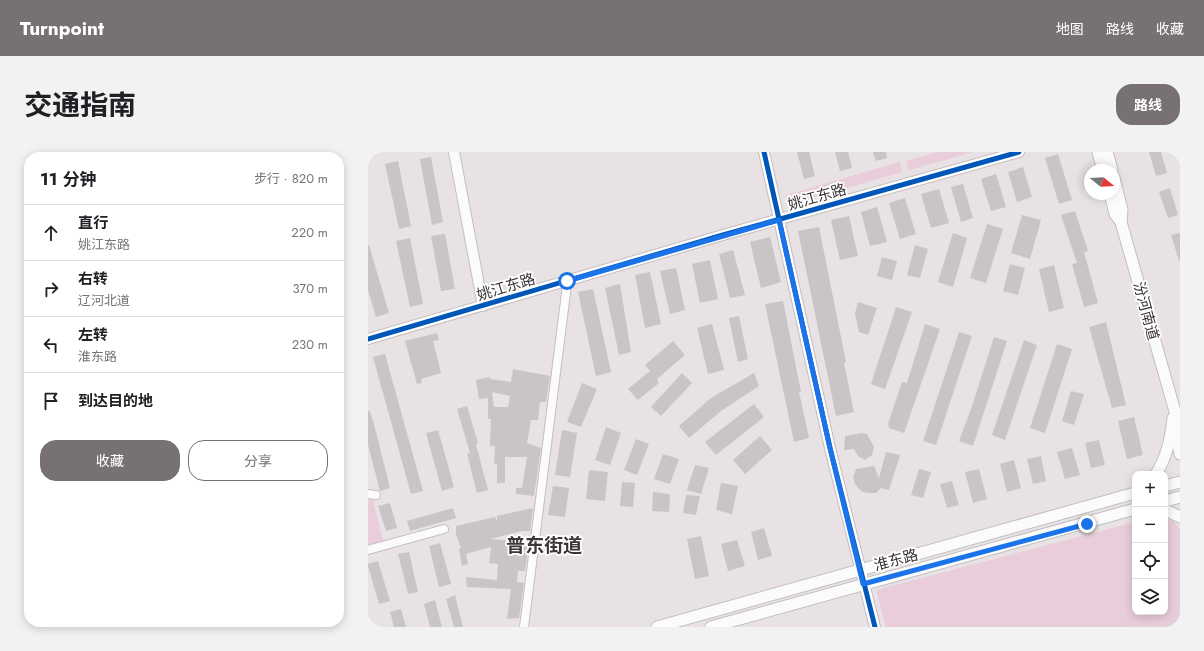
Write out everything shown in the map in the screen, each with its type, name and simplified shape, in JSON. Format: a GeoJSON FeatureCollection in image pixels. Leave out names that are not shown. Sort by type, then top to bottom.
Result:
{"type":"FeatureCollection","features":[{"type":"Feature","properties":{"kind":"main road"},"geometry":{"type":"LineString","coordinates":[[1098,152],[1101,164]]}},
{"type":"Feature","properties":{"kind":"main road"},"geometry":{"type":"LineString","coordinates":[[1107,152],[1110,164]]}},
{"type":"Feature","properties":{"kind":"main road","name":"汾河南道"},"geometry":{"type":"LineString","coordinates":[[1112,200],[1115,214],[1121,222]]}},
{"type":"Feature","properties":{"kind":"main road","name":"汾河南道"},"geometry":{"type":"LineString","coordinates":[[1120,200],[1122,210],[1121,222],[1180,429]]}},
{"type":"Feature","properties":{"kind":"main road","name":"汾河南道"},"geometry":{"type":"LineString","coordinates":[[1171,400],[1180,454]]}},
{"type":"Feature","properties":{"kind":"main road"},"geometry":{"type":"LineString","coordinates":[[1158,471],[1165,459],[1171,438],[1173,418]]}},
{"type":"Feature","properties":{"kind":"main road"},"geometry":{"type":"LineString","coordinates":[[1168,485],[1180,482]]}},
{"type":"Feature","properties":{"kind":"main road","name":"淮东路"},"geometry":{"type":"LineString","coordinates":[[657,627],[1132,494]]}},
{"type":"Feature","properties":{"kind":"main road"},"geometry":{"type":"LineString","coordinates":[[1168,500],[1180,497]]}},
{"type":"Feature","properties":{"kind":"main road","name":"淮东路"},"geometry":{"type":"LineString","coordinates":[[711,627],[1132,510]]}},
{"type":"Feature","properties":{"kind":"main road"},"geometry":{"type":"LineString","coordinates":[[1168,511],[1180,517]]}},
{"type":"Feature","properties":{"kind":"street"},"geometry":{"type":"LineString","coordinates":[[454,152],[482,303]]}},
{"type":"Feature","properties":{"kind":"street"},"geometry":{"type":"LineString","coordinates":[[764,152],[830,448],[859,570],[875,627]]}},
{"type":"Feature","properties":{"kind":"street","name":"姚江东路"},"geometry":{"type":"LineString","coordinates":[[778,218],[1000,152]]}},
{"type":"Feature","properties":{"kind":"street","name":"姚江东路"},"geometry":{"type":"LineString","coordinates":[[368,339],[568,278],[778,218],[1019,152]]}},
{"type":"Feature","properties":{"kind":"street"},"geometry":{"type":"LineString","coordinates":[[524,627],[568,278]]}},
{"type":"Feature","properties":{"kind":"street","name":"姚江东路"},"geometry":{"type":"LineString","coordinates":[[368,333],[482,303]]}},
{"type":"Feature","properties":{"kind":"street"},"geometry":{"type":"LineString","coordinates":[[368,550],[444,529]]}},
{"type":"Feature","properties":{"kind":"shaded area"},"geometry":{"type":"Polygon","coordinates":[[[937,152],[973,152],[909,170],[906,161],[937,152]]]}},
{"type":"Feature","properties":{"kind":"shaded area"},"geometry":{"type":"Polygon","coordinates":[[[900,162],[902,172],[791,204],[787,201],[786,195],[900,162]]]}},
{"type":"Feature","properties":{"kind":"shaded area"},"geometry":{"type":"Polygon","coordinates":[[[368,500],[373,500],[383,541],[368,545],[368,500]]]}},
{"type":"Feature","properties":{"kind":"shaded area"},"geometry":{"type":"Polygon","coordinates":[[[1168,520],[1174,522],[1180,529],[1180,627],[886,627],[876,590],[1132,523],[1132,615],[1168,615],[1168,520]]]}},
{"type":"Feature","properties":{"kind":"building"},"geometry":{"type":"Polygon","coordinates":[[[797,152],[809,152],[815,176],[804,179],[797,152]]]}},
{"type":"Feature","properties":{"kind":"building"},"geometry":{"type":"Polygon","coordinates":[[[835,152],[848,152],[852,168],[840,171],[835,152]]]}},
{"type":"Feature","properties":{"kind":"building"},"geometry":{"type":"Polygon","coordinates":[[[873,152],[886,152],[887,158],[876,161],[873,152]]]}},
{"type":"Feature","properties":{"kind":"building"},"geometry":{"type":"Polygon","coordinates":[[[1149,152],[1161,152],[1167,173],[1156,176],[1149,152]]]}},
{"type":"Feature","properties":{"kind":"building"},"geometry":{"type":"Polygon","coordinates":[[[1058,154],[1072,200],[1059,204],[1045,158],[1058,154]]]}},
{"type":"Feature","properties":{"kind":"building"},"geometry":{"type":"Polygon","coordinates":[[[431,157],[443,222],[432,225],[420,159],[431,157]]]}},
{"type":"Feature","properties":{"kind":"building"},"geometry":{"type":"Polygon","coordinates":[[[398,161],[411,226],[399,229],[385,164],[398,161]]]}},
{"type":"Feature","properties":{"kind":"building"},"geometry":{"type":"Polygon","coordinates":[[[1023,167],[1032,197],[1017,202],[1008,172],[1023,167]]]}},
{"type":"Feature","properties":{"kind":"building"},"geometry":{"type":"Polygon","coordinates":[[[996,174],[1006,207],[991,211],[981,179],[996,174]]]}},
{"type":"Feature","properties":{"kind":"building"},"geometry":{"type":"Polygon","coordinates":[[[963,184],[973,218],[961,222],[951,187],[963,184]]]}},
{"type":"Feature","properties":{"kind":"building"},"geometry":{"type":"Polygon","coordinates":[[[1170,188],[1178,215],[1168,218],[1159,192],[1170,188]]]}},
{"type":"Feature","properties":{"kind":"building"},"geometry":{"type":"Polygon","coordinates":[[[939,189],[949,223],[931,228],[921,194],[939,189]]]}},
{"type":"Feature","properties":{"kind":"building"},"geometry":{"type":"Polygon","coordinates":[[[905,198],[916,234],[900,239],[889,203],[905,198]]]}},
{"type":"Feature","properties":{"kind":"building"},"geometry":{"type":"Polygon","coordinates":[[[877,207],[887,242],[870,246],[861,212],[877,207]]]}},
{"type":"Feature","properties":{"kind":"building"},"geometry":{"type":"Polygon","coordinates":[[[1075,211],[1088,251],[1084,252],[1098,303],[1084,307],[1072,264],[1077,263],[1061,215],[1075,211]]]}},
{"type":"Feature","properties":{"kind":"building"},"geometry":{"type":"Polygon","coordinates":[[[1022,215],[1041,220],[1030,259],[1011,253],[1022,215]]]}},
{"type":"Feature","properties":{"kind":"building"},"geometry":{"type":"Polygon","coordinates":[[[849,216],[858,256],[840,260],[831,220],[849,216]]]}},
{"type":"Feature","properties":{"kind":"building"},"geometry":{"type":"Polygon","coordinates":[[[987,224],[1003,229],[986,283],[970,278],[987,224]]]}},
{"type":"Feature","properties":{"kind":"building"},"geometry":{"type":"Polygon","coordinates":[[[819,227],[846,362],[844,363],[854,412],[836,416],[798,231],[819,227]]]}},
{"type":"Feature","properties":{"kind":"building"},"geometry":{"type":"Polygon","coordinates":[[[953,233],[967,238],[953,287],[938,282],[953,233]]]}},
{"type":"Feature","properties":{"kind":"building"},"geometry":{"type":"Polygon","coordinates":[[[1180,233],[1180,260],[1179,261],[1171,235],[1180,233]]]}},
{"type":"Feature","properties":{"kind":"building"},"geometry":{"type":"Polygon","coordinates":[[[445,234],[455,289],[441,291],[431,236],[445,234]]]}},
{"type":"Feature","properties":{"kind":"building"},"geometry":{"type":"Polygon","coordinates":[[[770,237],[781,282],[761,288],[750,242],[770,237]]]}},
{"type":"Feature","properties":{"kind":"building"},"geometry":{"type":"Polygon","coordinates":[[[410,238],[423,304],[410,307],[396,241],[410,238]]]}},
{"type":"Feature","properties":{"kind":"building"},"geometry":{"type":"Polygon","coordinates":[[[368,245],[389,313],[376,317],[368,290],[368,245]]]}},
{"type":"Feature","properties":{"kind":"building"},"geometry":{"type":"Polygon","coordinates":[[[915,245],[928,249],[920,278],[907,275],[915,245]]]}},
{"type":"Feature","properties":{"kind":"building"},"geometry":{"type":"Polygon","coordinates":[[[733,250],[745,295],[730,298],[719,254],[733,250]]]}},
{"type":"Feature","properties":{"kind":"building"},"geometry":{"type":"Polygon","coordinates":[[[882,257],[897,261],[892,280],[877,276],[882,257]]]}},
{"type":"Feature","properties":{"kind":"building"},"geometry":{"type":"Polygon","coordinates":[[[710,260],[718,299],[700,303],[692,264],[710,260]]]}},
{"type":"Feature","properties":{"kind":"building"},"geometry":{"type":"Polygon","coordinates":[[[1010,264],[1025,268],[1018,295],[1003,291],[1010,264]]]}},
{"type":"Feature","properties":{"kind":"building"},"geometry":{"type":"Polygon","coordinates":[[[1054,265],[1064,308],[1049,312],[1039,269],[1054,265]]]}},
{"type":"Feature","properties":{"kind":"building"},"geometry":{"type":"Polygon","coordinates":[[[676,268],[685,310],[670,314],[660,271],[676,268]]]}},
{"type":"Feature","properties":{"kind":"building"},"geometry":{"type":"Polygon","coordinates":[[[650,272],[661,324],[645,328],[635,275],[650,272]]]}},
{"type":"Feature","properties":{"kind":"building"},"geometry":{"type":"Polygon","coordinates":[[[620,284],[631,352],[619,355],[605,288],[620,284]]]}},
{"type":"Feature","properties":{"kind":"building"},"geometry":{"type":"Polygon","coordinates":[[[593,289],[611,372],[596,376],[578,292],[593,289]]]}},
{"type":"Feature","properties":{"kind":"building"},"geometry":{"type":"Polygon","coordinates":[[[783,301],[801,392],[799,392],[809,438],[794,442],[765,304],[783,301]]]}},
{"type":"Feature","properties":{"kind":"building"},"geometry":{"type":"Polygon","coordinates":[[[858,302],[877,308],[868,335],[859,332],[855,313],[858,302]]]}},
{"type":"Feature","properties":{"kind":"building"},"geometry":{"type":"Polygon","coordinates":[[[896,307],[912,312],[885,389],[871,384],[896,307]]]}},
{"type":"Feature","properties":{"kind":"building"},"geometry":{"type":"Polygon","coordinates":[[[739,316],[748,359],[738,362],[729,318],[739,316]]]}},
{"type":"Feature","properties":{"kind":"building"},"geometry":{"type":"Polygon","coordinates":[[[1106,322],[1126,405],[1112,408],[1089,327],[1106,322]]]}},
{"type":"Feature","properties":{"kind":"building"},"geometry":{"type":"Polygon","coordinates":[[[712,324],[724,370],[708,374],[697,328],[712,324]]]}},
{"type":"Feature","properties":{"kind":"building"},"geometry":{"type":"Polygon","coordinates":[[[925,324],[940,329],[904,433],[889,428],[888,424],[902,382],[907,383],[925,324]]]}},
{"type":"Feature","properties":{"kind":"building"},"geometry":{"type":"Polygon","coordinates":[[[959,332],[972,336],[936,445],[923,441],[959,332]]]}},
{"type":"Feature","properties":{"kind":"building"},"geometry":{"type":"Polygon","coordinates":[[[437,333],[439,340],[433,341],[441,373],[421,379],[422,383],[417,384],[405,341],[437,333]]]}},
{"type":"Feature","properties":{"kind":"building"},"geometry":{"type":"Polygon","coordinates":[[[994,337],[1007,341],[973,446],[959,441],[994,337]]]}},
{"type":"Feature","properties":{"kind":"building"},"geometry":{"type":"Polygon","coordinates":[[[1024,340],[1037,345],[1005,440],[992,435],[1024,340]]]}},
{"type":"Feature","properties":{"kind":"building"},"geometry":{"type":"Polygon","coordinates":[[[673,341],[685,355],[657,379],[659,383],[638,400],[628,389],[650,371],[645,365],[673,341]]]}},
{"type":"Feature","properties":{"kind":"building"},"geometry":{"type":"Polygon","coordinates":[[[1057,344],[1072,349],[1045,433],[1030,428],[1057,344]]]}},
{"type":"Feature","properties":{"kind":"building"},"geometry":{"type":"Polygon","coordinates":[[[385,354],[423,491],[411,494],[373,357],[385,354]]]}},
{"type":"Feature","properties":{"kind":"building"},"geometry":{"type":"Polygon","coordinates":[[[513,369],[550,376],[546,402],[540,402],[538,420],[531,420],[527,443],[541,448],[534,496],[516,494],[516,488],[522,488],[527,457],[505,457],[505,483],[497,483],[497,464],[494,464],[495,446],[490,446],[491,419],[488,419],[488,398],[479,399],[476,380],[490,377],[490,379],[511,382],[513,369]],[[492,392],[494,407],[508,407],[510,396],[492,392]]]}},
{"type":"Feature","properties":{"kind":"building"},"geometry":{"type":"Polygon","coordinates":[[[682,373],[692,383],[661,416],[651,407],[682,373]]]}},
{"type":"Feature","properties":{"kind":"building"},"geometry":{"type":"Polygon","coordinates":[[[754,373],[759,386],[721,411],[689,438],[679,426],[711,398],[754,373]]]}},
{"type":"Feature","properties":{"kind":"building"},"geometry":{"type":"Polygon","coordinates":[[[582,383],[597,389],[581,427],[567,422],[582,383]]]}},
{"type":"Feature","properties":{"kind":"building"},"geometry":{"type":"Polygon","coordinates":[[[1071,391],[1084,394],[1074,425],[1062,421],[1071,391]]]}},
{"type":"Feature","properties":{"kind":"building"},"geometry":{"type":"Polygon","coordinates":[[[754,404],[764,417],[716,455],[705,442],[754,404]]]}},
{"type":"Feature","properties":{"kind":"building"},"geometry":{"type":"Polygon","coordinates":[[[467,406],[478,443],[476,444],[488,490],[477,493],[467,454],[470,453],[457,409],[467,406]]]}},
{"type":"Feature","properties":{"kind":"building"},"geometry":{"type":"Polygon","coordinates":[[[368,411],[370,411],[376,432],[390,488],[380,491],[368,445],[368,411]]]}},
{"type":"Feature","properties":{"kind":"building"},"geometry":{"type":"Polygon","coordinates":[[[1134,417],[1143,455],[1127,459],[1118,421],[1134,417]]]}},
{"type":"Feature","properties":{"kind":"building"},"geometry":{"type":"Polygon","coordinates":[[[606,427],[621,433],[610,465],[595,460],[606,427]]]}},
{"type":"Feature","properties":{"kind":"building"},"geometry":{"type":"Polygon","coordinates":[[[438,430],[454,487],[442,491],[426,433],[438,430]]]}},
{"type":"Feature","properties":{"kind":"building"},"geometry":{"type":"Polygon","coordinates":[[[562,430],[577,433],[570,477],[555,475],[562,430]]]}},
{"type":"Feature","properties":{"kind":"building"},"geometry":{"type":"Polygon","coordinates":[[[861,433],[867,434],[874,447],[872,455],[865,460],[858,456],[854,449],[844,450],[845,436],[861,433]]]}},
{"type":"Feature","properties":{"kind":"building"},"geometry":{"type":"Polygon","coordinates":[[[760,436],[772,450],[745,474],[733,460],[760,436]]]}},
{"type":"Feature","properties":{"kind":"building"},"geometry":{"type":"Polygon","coordinates":[[[636,439],[649,444],[637,475],[624,470],[636,439]]]}},
{"type":"Feature","properties":{"kind":"building"},"geometry":{"type":"Polygon","coordinates":[[[1099,440],[1105,465],[1091,468],[1085,443],[1099,440]]]}},
{"type":"Feature","properties":{"kind":"building"},"geometry":{"type":"Polygon","coordinates":[[[1072,448],[1080,475],[1065,479],[1057,452],[1072,448]]]}},
{"type":"Feature","properties":{"kind":"building"},"geometry":{"type":"Polygon","coordinates":[[[886,452],[900,455],[889,490],[881,488],[876,493],[861,491],[855,484],[853,477],[856,469],[874,466],[879,478],[886,452]]]}},
{"type":"Feature","properties":{"kind":"building"},"geometry":{"type":"Polygon","coordinates":[[[663,454],[679,459],[670,484],[654,479],[663,454]]]}},
{"type":"Feature","properties":{"kind":"building"},"geometry":{"type":"Polygon","coordinates":[[[1041,456],[1046,481],[1033,484],[1027,459],[1041,456]]]}},
{"type":"Feature","properties":{"kind":"building"},"geometry":{"type":"Polygon","coordinates":[[[1014,460],[1021,488],[1007,492],[1000,464],[1014,460]]]}},
{"type":"Feature","properties":{"kind":"building"},"geometry":{"type":"Polygon","coordinates":[[[695,465],[709,468],[701,494],[687,490],[695,465]]]}},
{"type":"Feature","properties":{"kind":"building"},"geometry":{"type":"Polygon","coordinates":[[[919,469],[931,472],[923,498],[911,495],[919,469]]]}},
{"type":"Feature","properties":{"kind":"building"},"geometry":{"type":"Polygon","coordinates":[[[979,469],[987,499],[973,503],[965,472],[979,469]]]}},
{"type":"Feature","properties":{"kind":"building"},"geometry":{"type":"Polygon","coordinates":[[[589,470],[608,472],[605,501],[586,499],[589,470]]]}},
{"type":"Feature","properties":{"kind":"building"},"geometry":{"type":"Polygon","coordinates":[[[952,481],[959,505],[947,508],[940,484],[952,481]]]}},
{"type":"Feature","properties":{"kind":"building"},"geometry":{"type":"Polygon","coordinates":[[[622,482],[635,483],[633,507],[620,506],[622,482]]]}},
{"type":"Feature","properties":{"kind":"building"},"geometry":{"type":"Polygon","coordinates":[[[721,483],[738,486],[732,514],[716,510],[721,483]]]}},
{"type":"Feature","properties":{"kind":"building"},"geometry":{"type":"Polygon","coordinates":[[[553,486],[569,488],[565,517],[548,515],[553,486]]]}},
{"type":"Feature","properties":{"kind":"building"},"geometry":{"type":"Polygon","coordinates":[[[653,492],[670,494],[669,512],[652,511],[653,492]]]}},
{"type":"Feature","properties":{"kind":"building"},"geometry":{"type":"Polygon","coordinates":[[[686,495],[700,496],[696,515],[683,513],[686,495]]]}},
{"type":"Feature","properties":{"kind":"building"},"geometry":{"type":"Polygon","coordinates":[[[390,503],[397,528],[386,531],[378,506],[390,503]]]}},
{"type":"Feature","properties":{"kind":"building"},"geometry":{"type":"Polygon","coordinates":[[[453,508],[456,518],[410,531],[407,521],[453,508]]]}},
{"type":"Feature","properties":{"kind":"building"},"geometry":{"type":"Polygon","coordinates":[[[533,508],[530,531],[522,531],[490,539],[529,542],[525,571],[518,571],[517,582],[524,583],[519,618],[507,619],[511,589],[467,587],[466,577],[497,580],[498,564],[489,563],[491,547],[466,554],[468,564],[462,566],[459,549],[461,548],[456,534],[456,526],[495,517],[497,521],[497,516],[533,508]]]}},
{"type":"Feature","properties":{"kind":"building"},"geometry":{"type":"Polygon","coordinates":[[[764,528],[772,556],[758,560],[751,532],[764,528]]]}},
{"type":"Feature","properties":{"kind":"building"},"geometry":{"type":"Polygon","coordinates":[[[701,536],[709,576],[695,579],[687,539],[701,536]]]}},
{"type":"Feature","properties":{"kind":"building"},"geometry":{"type":"Polygon","coordinates":[[[737,540],[745,566],[728,571],[721,544],[737,540]]]}},
{"type":"Feature","properties":{"kind":"building"},"geometry":{"type":"Polygon","coordinates":[[[440,543],[451,584],[439,587],[429,546],[440,543]]]}},
{"type":"Feature","properties":{"kind":"building"},"geometry":{"type":"Polygon","coordinates":[[[409,552],[418,592],[408,594],[398,554],[409,552]]]}},
{"type":"Feature","properties":{"kind":"building"},"geometry":{"type":"Polygon","coordinates":[[[378,561],[390,601],[379,604],[368,566],[368,564],[378,561]]]}},
{"type":"Feature","properties":{"kind":"building"},"geometry":{"type":"Polygon","coordinates":[[[455,595],[463,627],[454,627],[446,599],[455,595]]]}},
{"type":"Feature","properties":{"kind":"building"},"geometry":{"type":"Polygon","coordinates":[[[435,600],[442,627],[430,627],[424,604],[435,600]]]}},
{"type":"Feature","properties":{"kind":"building"},"geometry":{"type":"Polygon","coordinates":[[[401,609],[406,627],[394,627],[390,612],[401,609]]]}},
{"type":"Feature","properties":{"kind":"cycle path"},"geometry":{"type":"LineString","coordinates":[[764,152],[830,448],[875,627]]}},
{"type":"Feature","properties":{"kind":"cycle path"},"geometry":{"type":"LineString","coordinates":[[368,339],[723,235],[1019,152]]}},
{"type":"Feature","properties":{"kind":"district","name":"普东街道"},"geometry":{"type":"Point","coordinates":[544,545]}},
{"type":"Feature","properties":{"kind":"route"},"geometry":{"type":"LineString","coordinates":[[567,281],[779,220],[830,448],[863,584],[1087,524]]}}]}
